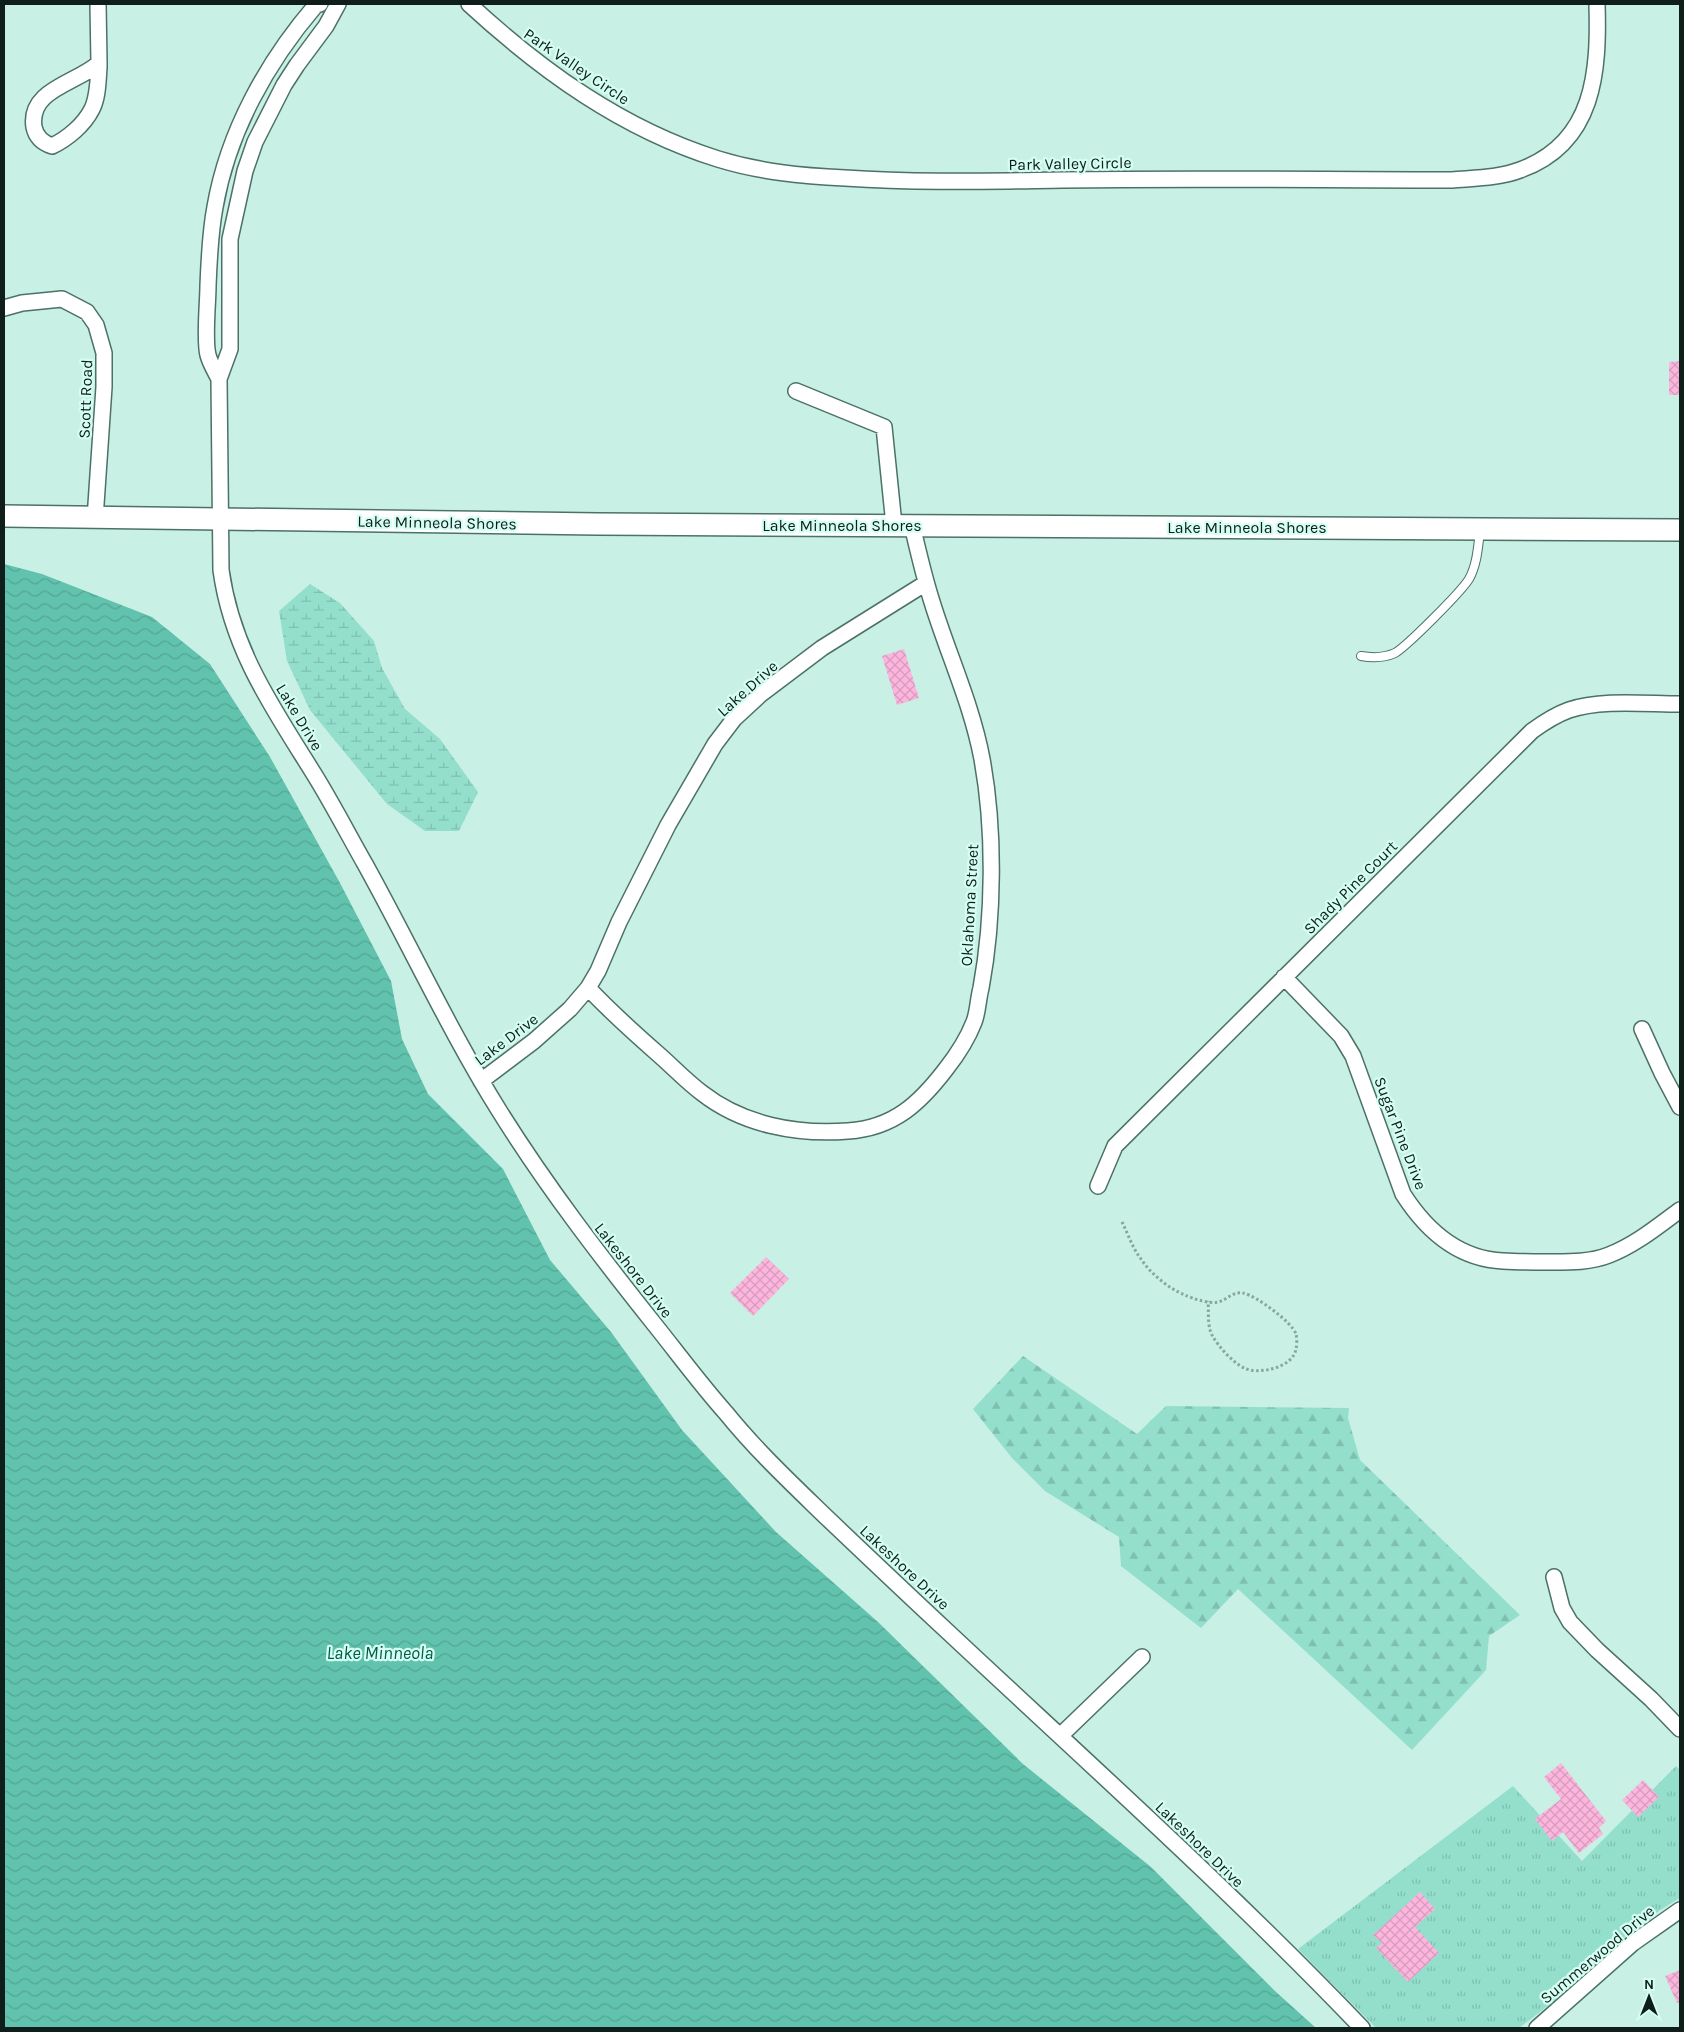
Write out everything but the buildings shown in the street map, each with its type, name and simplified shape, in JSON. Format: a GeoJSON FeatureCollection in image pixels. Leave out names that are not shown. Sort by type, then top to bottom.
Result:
{"type":"FeatureCollection","features":[{"type":"Feature","properties":{"kind":"main road","name":"Lake Minneola Shores"},"geometry":{"type":"LineString","coordinates":[[4,516],[219,520],[1680,530]]}},
{"type":"Feature","properties":{"kind":"street"},"geometry":{"type":"LineString","coordinates":[[98,4],[99,63],[92,109],[64,140],[52,146],[46,144],[39,138],[35,130],[33,118],[36,108],[46,95],[58,86],[91,70],[99,63]]}},
{"type":"Feature","properties":{"kind":"street"},"geometry":{"type":"LineString","coordinates":[[218,379],[208,354],[210,247],[215,206],[229,154],[247,110],[275,58],[297,27],[316,5],[320,4]]}},
{"type":"Feature","properties":{"kind":"street"},"geometry":{"type":"LineString","coordinates":[[218,379],[230,349],[230,240],[238,197],[255,142],[294,70],[326,26],[338,4]]}},
{"type":"Feature","properties":{"kind":"street","name":"Park Valley Circle"},"geometry":{"type":"LineString","coordinates":[[469,4],[513,44],[591,101],[671,142],[751,168],[792,175],[943,182],[1171,179],[1452,180],[1495,176],[1520,170],[1538,162],[1560,146],[1574,131],[1582,117],[1596,75],[1598,47],[1597,4]]}},
{"type":"Feature","properties":{"kind":"street"},"geometry":{"type":"LineString","coordinates":[[275,58],[294,70]]}},
{"type":"Feature","properties":{"kind":"street"},"geometry":{"type":"LineString","coordinates":[[229,154],[249,161]]}},
{"type":"Feature","properties":{"kind":"street","name":"Scott Road"},"geometry":{"type":"LineString","coordinates":[[4,308],[22,303],[62,299],[86,312],[96,325],[104,354],[104,387],[95,518]]}},
{"type":"Feature","properties":{"kind":"street","name":"Lake Drive"},"geometry":{"type":"LineString","coordinates":[[218,379],[221,570],[225,598],[233,625],[251,668],[280,720],[331,803],[481,1081],[534,1041],[570,1009],[588,988],[668,825],[715,744],[734,719],[761,694],[822,648],[926,583]]}},
{"type":"Feature","properties":{"kind":"street","name":"Oklahoma Street"},"geometry":{"type":"LineString","coordinates":[[588,988],[702,1093],[725,1109],[753,1120],[788,1130],[851,1131],[872,1127],[908,1110],[927,1093],[960,1051],[974,1020],[984,971],[989,915],[990,828],[982,760],[975,730],[926,583],[903,525],[884,427],[796,391]]}},
{"type":"Feature","properties":{"kind":"street","name":"Shady Pine Court"},"geometry":{"type":"LineString","coordinates":[[1098,1186],[1115,1146],[1526,736],[1548,720],[1569,710],[1594,704],[1680,704]]}},
{"type":"Feature","properties":{"kind":"street","name":"Sugar Pine Drive"},"geometry":{"type":"LineString","coordinates":[[1284,977],[1341,1036],[1353,1056],[1403,1194],[1416,1214],[1430,1230],[1451,1245],[1476,1256],[1502,1261],[1586,1261],[1607,1256],[1629,1247],[1680,1210]]}},
{"type":"Feature","properties":{"kind":"street"},"geometry":{"type":"LineString","coordinates":[[1642,1029],[1680,1107]]}},
{"type":"Feature","properties":{"kind":"street","name":"Lakeshore Drive"},"geometry":{"type":"LineString","coordinates":[[481,1081],[548,1185],[590,1243],[733,1422],[771,1464],[864,1554],[1178,1846],[1313,1977],[1362,2028]]}},
{"type":"Feature","properties":{"kind":"street"},"geometry":{"type":"LineString","coordinates":[[1554,1578],[1562,1608],[1570,1622],[1596,1650],[1680,1729]]}},
{"type":"Feature","properties":{"kind":"street"},"geometry":{"type":"LineString","coordinates":[[1060,1736],[1142,1657]]}},
{"type":"Feature","properties":{"kind":"street","name":"Summerwood Drive"},"geometry":{"type":"LineString","coordinates":[[1537,2028],[1633,1943],[1680,1910]]}},
{"type":"Feature","properties":{"kind":"lane"},"geometry":{"type":"LineString","coordinates":[[1361,656],[1384,657],[1401,649],[1463,587],[1473,570],[1480,529]]}},
{"type":"Feature","properties":{"kind":"path"},"geometry":{"type":"LineString","coordinates":[[1122,1222],[1140,1259],[1152,1272],[1183,1294],[1208,1301],[1217,1303],[1240,1292],[1248,1294],[1286,1320],[1296,1334],[1296,1352],[1289,1360],[1268,1370],[1244,1368],[1232,1359],[1213,1338],[1209,1328],[1208,1301]]}},
{"type":"Feature","properties":{"kind":"green space"},"geometry":{"type":"Polygon","coordinates":[[[310,584],[340,603],[374,641],[382,668],[405,709],[440,739],[478,792],[459,831],[425,831],[387,804],[310,710],[287,661],[279,611],[310,584]]]}},
{"type":"Feature","properties":{"kind":"green space"},"geometry":{"type":"Polygon","coordinates":[[[1023,1356],[1137,1434],[1166,1406],[1349,1408],[1348,1418],[1360,1460],[1520,1615],[1489,1636],[1486,1670],[1412,1750],[1238,1589],[1201,1628],[1121,1566],[1119,1537],[1045,1491],[1012,1458],[973,1409],[1023,1356]]]}},
{"type":"Feature","properties":{"kind":"green space"},"geometry":{"type":"Polygon","coordinates":[[[1676,1766],[1680,1770],[1680,1898],[1637,1927],[1559,1996],[1519,2028],[1376,2028],[1298,1949],[1513,1786],[1582,1861],[1676,1766]]]}},
{"type":"Feature","properties":{"kind":"water","name":"Lake Minneola"},"geometry":{"type":"Polygon","coordinates":[[[4,564],[42,574],[152,617],[210,664],[270,757],[340,883],[391,981],[402,1039],[428,1094],[503,1169],[550,1260],[611,1332],[682,1430],[776,1532],[878,1622],[1023,1764],[1151,1867],[1275,1991],[1316,2028],[4,2028],[4,564]]]}}]}
